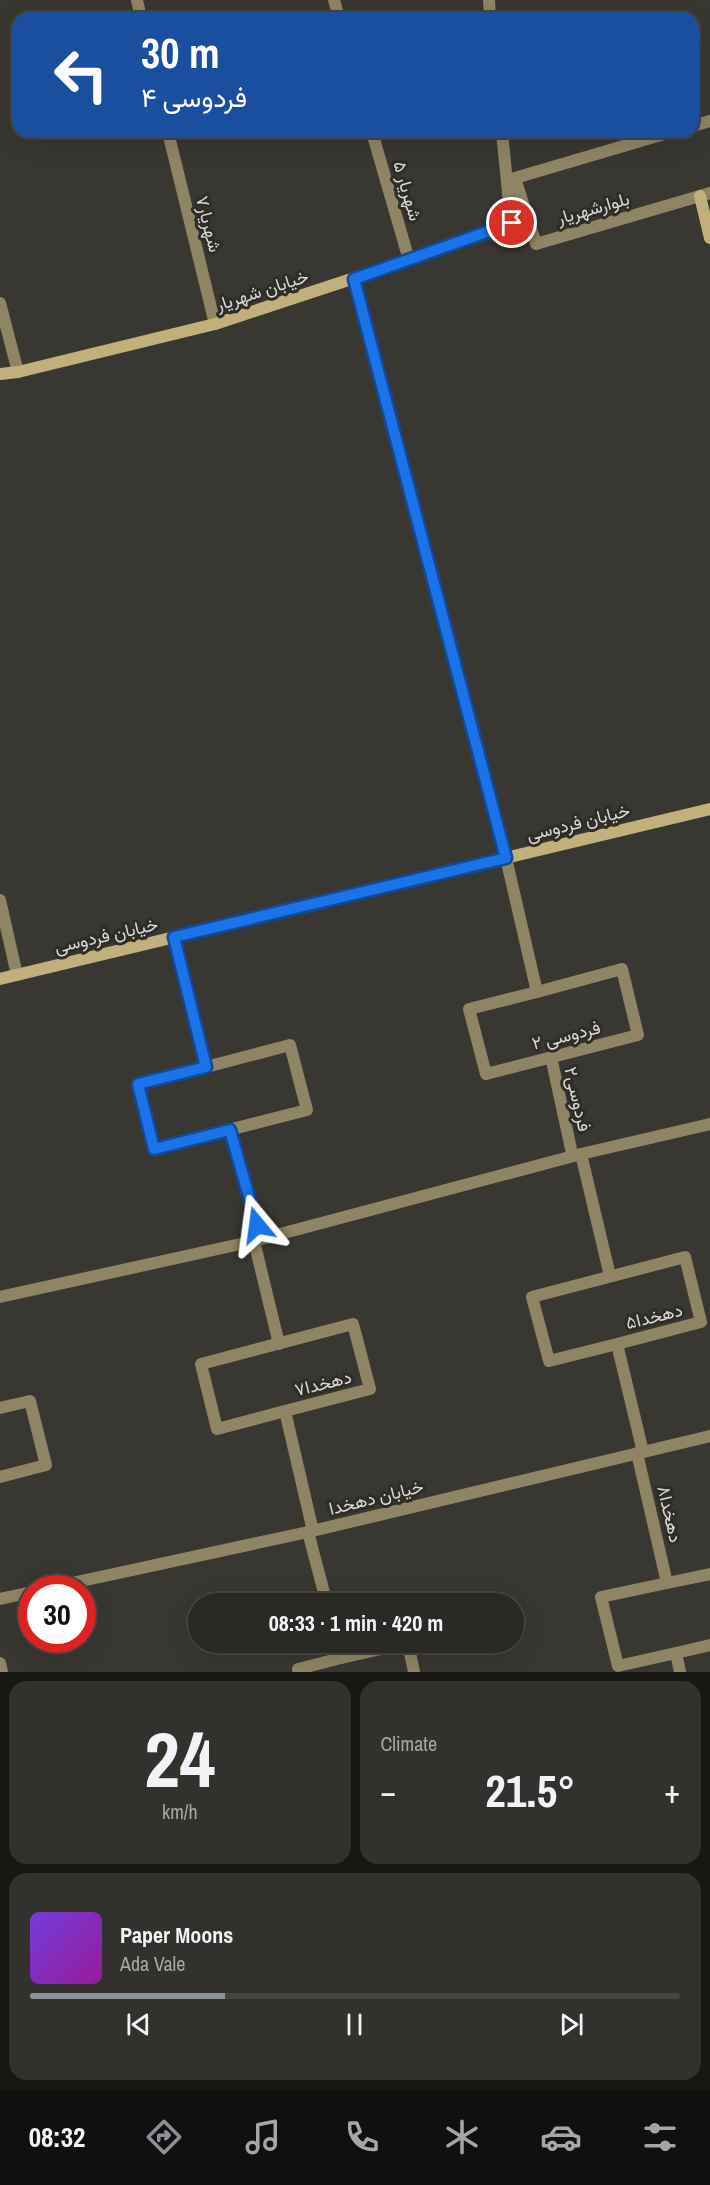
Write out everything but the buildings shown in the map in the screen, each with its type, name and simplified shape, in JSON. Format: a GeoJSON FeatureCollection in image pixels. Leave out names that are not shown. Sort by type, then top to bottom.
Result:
{"type":"FeatureCollection","features":[{"type":"Feature","properties":{"kind":"street","name":"شهریار۷"},"geometry":{"type":"LineString","coordinates":[[169,138],[215,324]]}},
{"type":"Feature","properties":{"kind":"street","name":"شهریار ۵"},"geometry":{"type":"LineString","coordinates":[[374,138],[410,260]]}},
{"type":"Feature","properties":{"kind":"street"},"geometry":{"type":"LineString","coordinates":[[503,138],[512,223]]}},
{"type":"Feature","properties":{"kind":"street","name":"بلوارشهریار"},"geometry":{"type":"LineString","coordinates":[[651,138],[515,178],[536,244],[705,194]]}},
{"type":"Feature","properties":{"kind":"street"},"geometry":{"type":"LineString","coordinates":[[705,194],[710,238]]}},
{"type":"Feature","properties":{"kind":"street","name":"خیابان شهریار"},"geometry":{"type":"LineString","coordinates":[[0,374],[18,372],[215,324],[354,279],[528,218]]}},
{"type":"Feature","properties":{"kind":"street"},"geometry":{"type":"LineString","coordinates":[[354,279],[506,858],[537,992]]}},
{"type":"Feature","properties":{"kind":"street"},"geometry":{"type":"LineString","coordinates":[[0,303],[18,372]]}},
{"type":"Feature","properties":{"kind":"street","name":"خیابان فردوسی"},"geometry":{"type":"LineString","coordinates":[[0,979],[710,809]]}},
{"type":"Feature","properties":{"kind":"street"},"geometry":{"type":"LineString","coordinates":[[0,900],[17,975]]}},
{"type":"Feature","properties":{"kind":"street"},"geometry":{"type":"LineString","coordinates":[[174,937],[206,1067]]}},
{"type":"Feature","properties":{"kind":"street","name":"فردوسی ۲"},"geometry":{"type":"LineString","coordinates":[[622,969],[638,1035],[486,1074],[470,1009],[537,992],[622,969]]}},
{"type":"Feature","properties":{"kind":"street"},"geometry":{"type":"LineString","coordinates":[[291,1045],[307,1110],[154,1149],[138,1084],[206,1067],[291,1045]]}},
{"type":"Feature","properties":{"kind":"street","name":"فردوسی۲"},"geometry":{"type":"LineString","coordinates":[[550,1057],[576,1152]]}},
{"type":"Feature","properties":{"kind":"street"},"geometry":{"type":"LineString","coordinates":[[0,1297],[254,1241],[576,1152],[710,1124]]}},
{"type":"Feature","properties":{"kind":"street"},"geometry":{"type":"LineString","coordinates":[[230,1130],[257,1225]]}},
{"type":"Feature","properties":{"kind":"street"},"geometry":{"type":"LineString","coordinates":[[576,1152],[610,1276]]}},
{"type":"Feature","properties":{"kind":"street"},"geometry":{"type":"LineString","coordinates":[[254,1241],[279,1344]]}},
{"type":"Feature","properties":{"kind":"street","name":"دهخدا۵"},"geometry":{"type":"LineString","coordinates":[[685,1257],[701,1322],[617,1344],[549,1361],[532,1297],[685,1257]]}},
{"type":"Feature","properties":{"kind":"street","name":"دهخدا۷"},"geometry":{"type":"LineString","coordinates":[[354,1324],[370,1389],[285,1411],[217,1429],[201,1364],[354,1324]]}},
{"type":"Feature","properties":{"kind":"street","name":"دهخدا۵"},"geometry":{"type":"LineString","coordinates":[[617,1344],[640,1452]]}},
{"type":"Feature","properties":{"kind":"street"},"geometry":{"type":"LineString","coordinates":[[0,1408],[30,1401],[46,1465],[0,1477]]}},
{"type":"Feature","properties":{"kind":"street","name":"دهخدا۷"},"geometry":{"type":"LineString","coordinates":[[285,1411],[325,1593]]}},
{"type":"Feature","properties":{"kind":"street","name":"خیابان دهخدا"},"geometry":{"type":"LineString","coordinates":[[96,1578],[311,1532],[710,1436]]}},
{"type":"Feature","properties":{"kind":"street","name":"دهخدا۸"},"geometry":{"type":"LineString","coordinates":[[640,1452],[667,1582]]}},
{"type":"Feature","properties":{"kind":"street"},"geometry":{"type":"LineString","coordinates":[[710,1574],[601,1597],[618,1666],[710,1645]]}},
{"type":"Feature","properties":{"kind":"street"},"geometry":{"type":"LineString","coordinates":[[0,1599],[18,1595]]}},
{"type":"Feature","properties":{"kind":"street"},"geometry":{"type":"LineString","coordinates":[[299,1672],[298,1669],[408,1643],[414,1672]]}},
{"type":"Feature","properties":{"kind":"street"},"geometry":{"type":"LineString","coordinates":[[340,1653],[341,1658]]}},
{"type":"Feature","properties":{"kind":"street"},"geometry":{"type":"LineString","coordinates":[[676,1653],[680,1672]]}},
{"type":"Feature","properties":{"kind":"street"},"geometry":{"type":"LineString","coordinates":[[0,1663],[2,1672]]}},
{"type":"Feature","properties":{"kind":"route"},"geometry":{"type":"LineString","coordinates":[[257,1225],[230,1130],[154,1149],[138,1084],[206,1067],[174,937],[506,858],[354,279],[512,223]]}}]}
